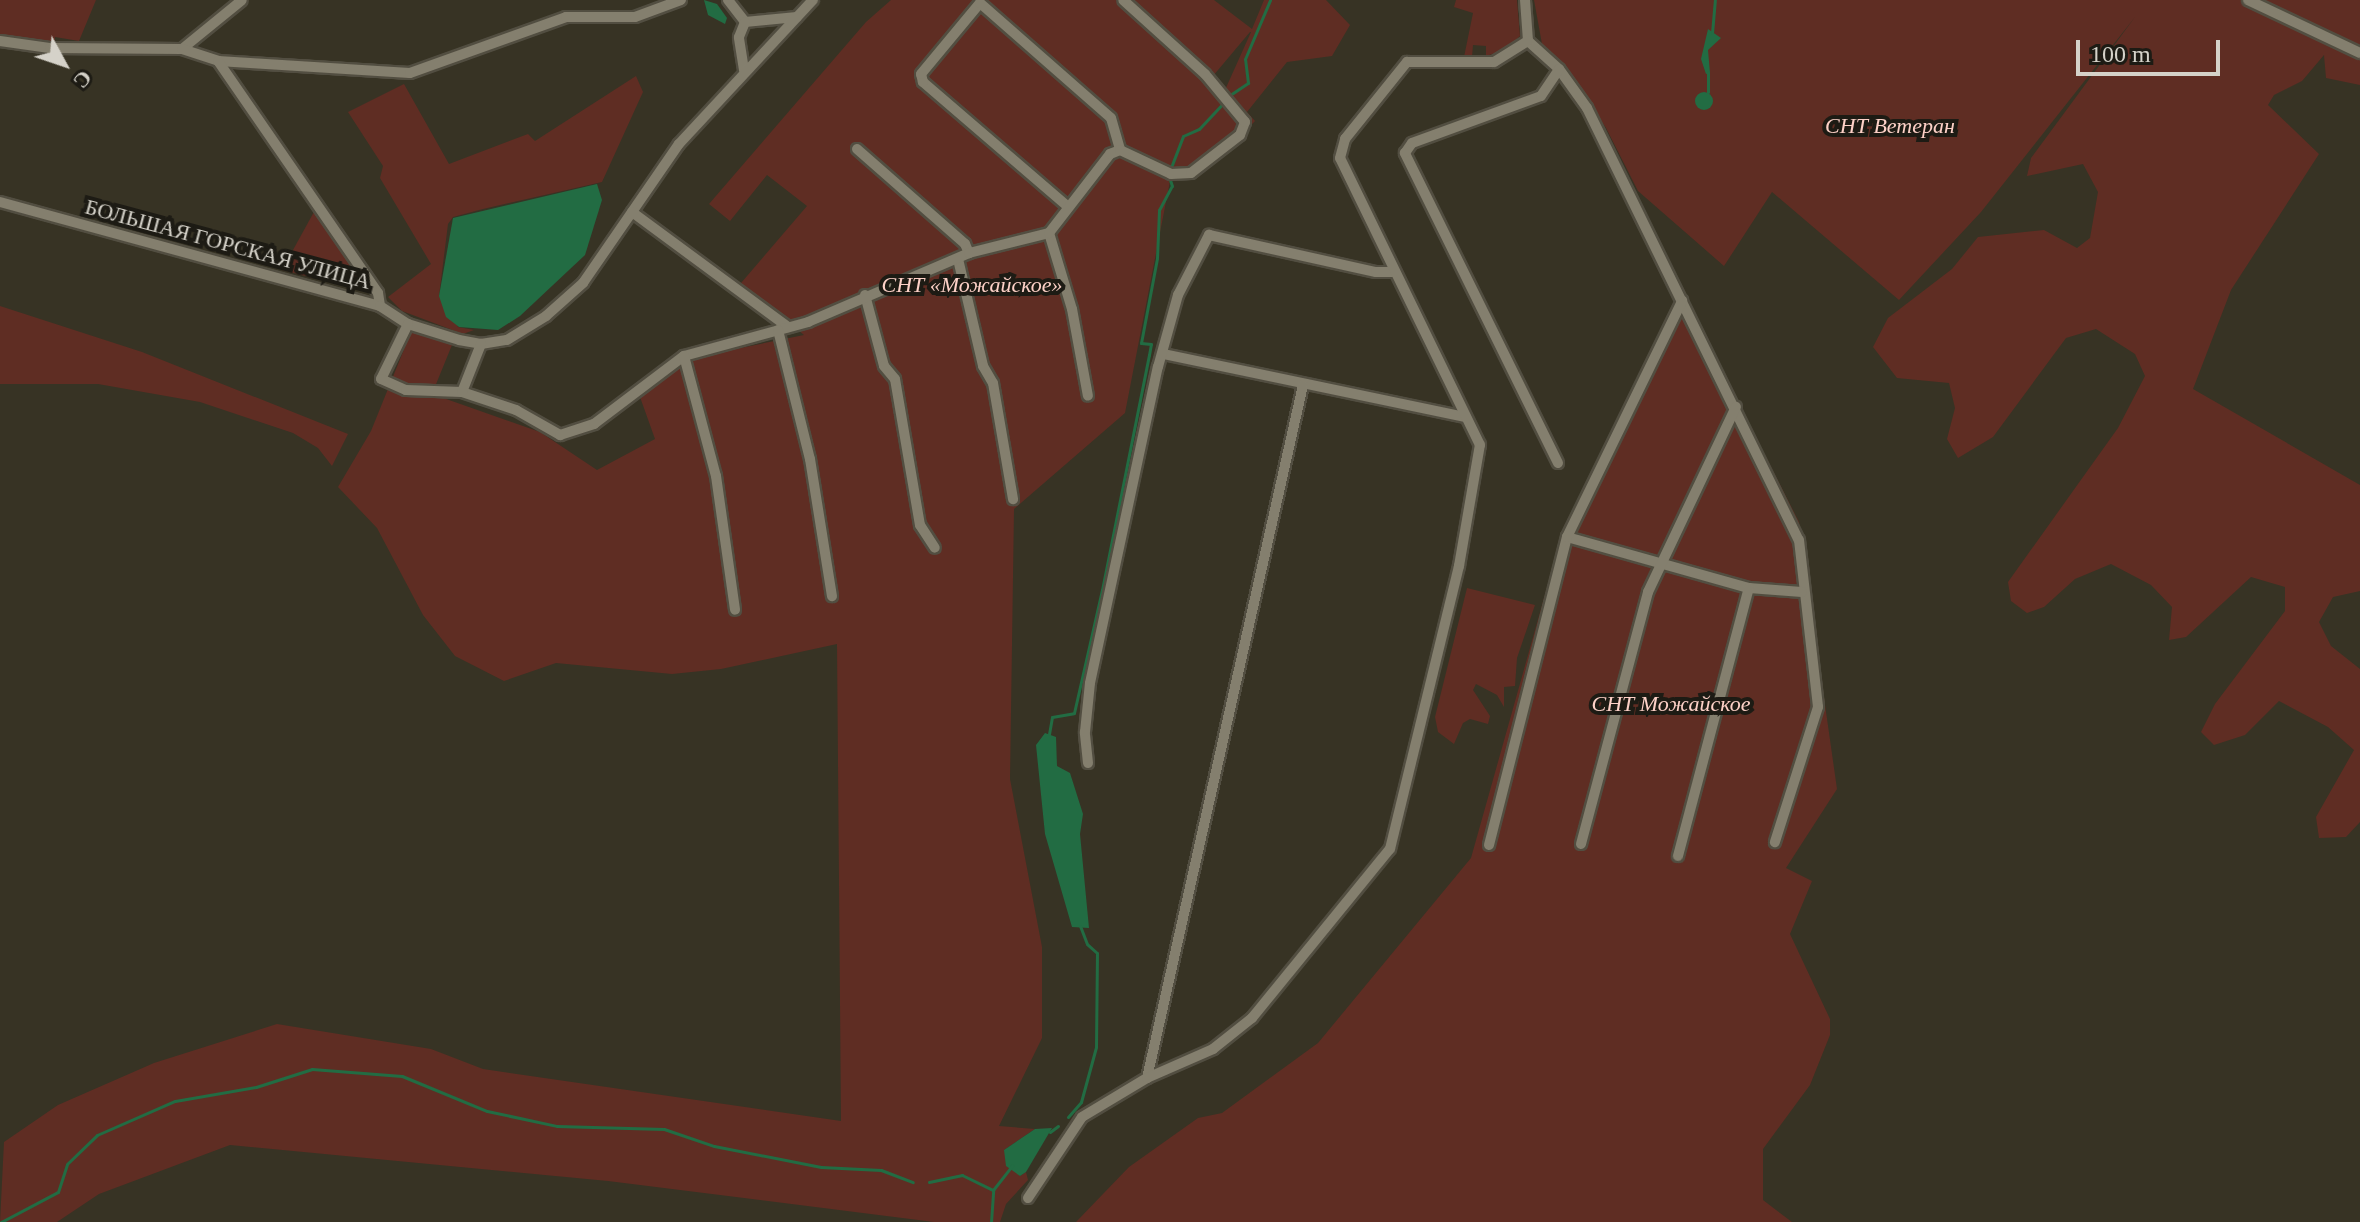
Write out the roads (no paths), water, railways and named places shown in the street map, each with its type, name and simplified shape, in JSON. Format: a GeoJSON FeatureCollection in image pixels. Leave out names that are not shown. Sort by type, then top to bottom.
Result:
{"type":"FeatureCollection","features":[{"type":"Feature","properties":{"kind":"street"},"geometry":{"type":"LineString","coordinates":[[182,49],[242,0]]}},
{"type":"Feature","properties":{"kind":"street"},"geometry":{"type":"LineString","coordinates":[[0,41],[50,48],[182,49],[218,61],[410,73],[566,17],[635,17],[681,0]]}},
{"type":"Feature","properties":{"kind":"street"},"geometry":{"type":"LineString","coordinates":[[728,0],[745,22]]}},
{"type":"Feature","properties":{"kind":"street"},"geometry":{"type":"LineString","coordinates":[[462,392],[481,344],[507,340],[546,316],[583,283],[679,144],[744,70],[813,0]]}},
{"type":"Feature","properties":{"kind":"street"},"geometry":{"type":"LineString","coordinates":[[408,324],[381,379],[406,390],[462,392],[516,410],[560,435],[594,424],[684,356],[783,328],[969,253],[1049,233],[1066,205],[1110,154],[1120,150],[1171,174],[1191,173],[1240,135],[1245,122],[1205,74],[1123,0]]}},
{"type":"Feature","properties":{"kind":"street"},"geometry":{"type":"LineString","coordinates":[[1525,0],[1528,41],[1559,69],[1587,108],[1671,283],[1793,521],[1818,707],[1775,842]]}},
{"type":"Feature","properties":{"kind":"street"},"geometry":{"type":"LineString","coordinates":[[2248,0],[2360,53]]}},
{"type":"Feature","properties":{"kind":"street"},"geometry":{"type":"LineString","coordinates":[[1066,205],[923,82],[921,74],[980,3],[1111,118],[1120,150]]}},
{"type":"Feature","properties":{"kind":"street"},"geometry":{"type":"LineString","coordinates":[[745,22],[797,17]]}},
{"type":"Feature","properties":{"kind":"street"},"geometry":{"type":"LineString","coordinates":[[744,70],[739,37],[745,22]]}},
{"type":"Feature","properties":{"kind":"street"},"geometry":{"type":"LineString","coordinates":[[1028,1198],[1082,1117],[1147,1078],[1213,1049],[1252,1018],[1390,849],[1467,521],[1480,445],[1343,170],[1345,139],[1407,62],[1494,62],[1528,41]]}},
{"type":"Feature","properties":{"kind":"street"},"geometry":{"type":"LineString","coordinates":[[218,61],[378,293],[380,306]]}},
{"type":"Feature","properties":{"kind":"street"},"geometry":{"type":"LineString","coordinates":[[1558,463],[1405,153],[1412,143],[1541,96],[1559,69]]}},
{"type":"Feature","properties":{"kind":"street"},"geometry":{"type":"LineString","coordinates":[[857,149],[965,244],[969,253]]}},
{"type":"Feature","properties":{"kind":"street","name":"БОЛЬШАЯ ГОРСКАЯ УЛИЦА"},"geometry":{"type":"LineString","coordinates":[[0,202],[380,306],[408,324],[481,344]]}},
{"type":"Feature","properties":{"kind":"street"},"geometry":{"type":"LineString","coordinates":[[632,212],[783,328],[810,459],[832,596]]}},
{"type":"Feature","properties":{"kind":"street"},"geometry":{"type":"LineString","coordinates":[[1049,233],[1072,309],[1088,396]]}},
{"type":"Feature","properties":{"kind":"street"},"geometry":{"type":"LineString","coordinates":[[1088,763],[1085,732],[1090,683],[1163,354],[1178,295],[1209,235],[1376,272],[1393,272]]}},
{"type":"Feature","properties":{"kind":"street"},"geometry":{"type":"LineString","coordinates":[[958,259],[983,366],[993,383],[1013,499]]}},
{"type":"Feature","properties":{"kind":"street"},"geometry":{"type":"LineString","coordinates":[[865,295],[884,366],[895,379],[920,525],[935,548]]}},
{"type":"Feature","properties":{"kind":"street"},"geometry":{"type":"LineString","coordinates":[[1489,845],[1567,537],[1682,301]]}},
{"type":"Feature","properties":{"kind":"street"},"geometry":{"type":"LineString","coordinates":[[1163,354],[1465,417]]}},
{"type":"Feature","properties":{"kind":"street"},"geometry":{"type":"LineString","coordinates":[[684,356],[716,476],[735,610]]}},
{"type":"Feature","properties":{"kind":"street"},"geometry":{"type":"LineString","coordinates":[[1147,1078],[1303,385]]}},
{"type":"Feature","properties":{"kind":"street"},"geometry":{"type":"LineString","coordinates":[[1581,844],[1660,562],[1736,407]]}},
{"type":"Feature","properties":{"kind":"street"},"geometry":{"type":"LineString","coordinates":[[1567,537],[1749,588],[1802,592]]}},
{"type":"Feature","properties":{"kind":"street"},"geometry":{"type":"LineString","coordinates":[[1678,856],[1749,588]]}},
{"type":"Feature","properties":{"kind":"waterway"},"geometry":{"type":"LineString","coordinates":[[1230,95],[1248,83],[1245,59],[1270,0]]}},
{"type":"Feature","properties":{"kind":"waterway"},"geometry":{"type":"LineString","coordinates":[[1712,33],[1715,0]]}},
{"type":"Feature","properties":{"kind":"waterway"},"geometry":{"type":"LineString","coordinates":[[1708,72],[1708,92]]}},
{"type":"Feature","properties":{"kind":"waterway"},"geometry":{"type":"LineString","coordinates":[[1170,170],[1183,136],[1199,129],[1225,101]]}},
{"type":"Feature","properties":{"kind":"waterway"},"geometry":{"type":"LineString","coordinates":[[1049,734],[1052,717],[1074,713],[1102,590],[1151,344],[1141,343],[1157,258],[1159,210],[1172,186],[1169,177]]}},
{"type":"Feature","properties":{"kind":"waterway"},"geometry":{"type":"LineString","coordinates":[[1068,1117],[1081,1102],[1096,1047],[1097,953],[1087,944],[1080,926]]}},
{"type":"Feature","properties":{"kind":"waterway"},"geometry":{"type":"LineString","coordinates":[[1,1222],[58,1192],[67,1164],[97,1135],[175,1101],[256,1087],[312,1069],[402,1076],[487,1111],[557,1126],[664,1129],[714,1146],[821,1167],[881,1170],[913,1182]]}},
{"type":"Feature","properties":{"kind":"waterway"},"geometry":{"type":"LineString","coordinates":[[1050,1132],[1058,1126]]}},
{"type":"Feature","properties":{"kind":"waterway"},"geometry":{"type":"LineString","coordinates":[[991,1222],[993,1190],[1012,1166]]}},
{"type":"Feature","properties":{"kind":"waterway"},"geometry":{"type":"LineString","coordinates":[[929,1182],[962,1175],[993,1190]]}},
{"type":"Feature","properties":{"kind":"park label","name":"СНТ Ветеран"},"geometry":{"type":"Point","coordinates":[1890,126]}},
{"type":"Feature","properties":{"kind":"park label","name":"СНТ «Можайское»"},"geometry":{"type":"Point","coordinates":[972,285]}},
{"type":"Feature","properties":{"kind":"park label","name":"СНТ Можайское"},"geometry":{"type":"Point","coordinates":[1671,704]}}]}
